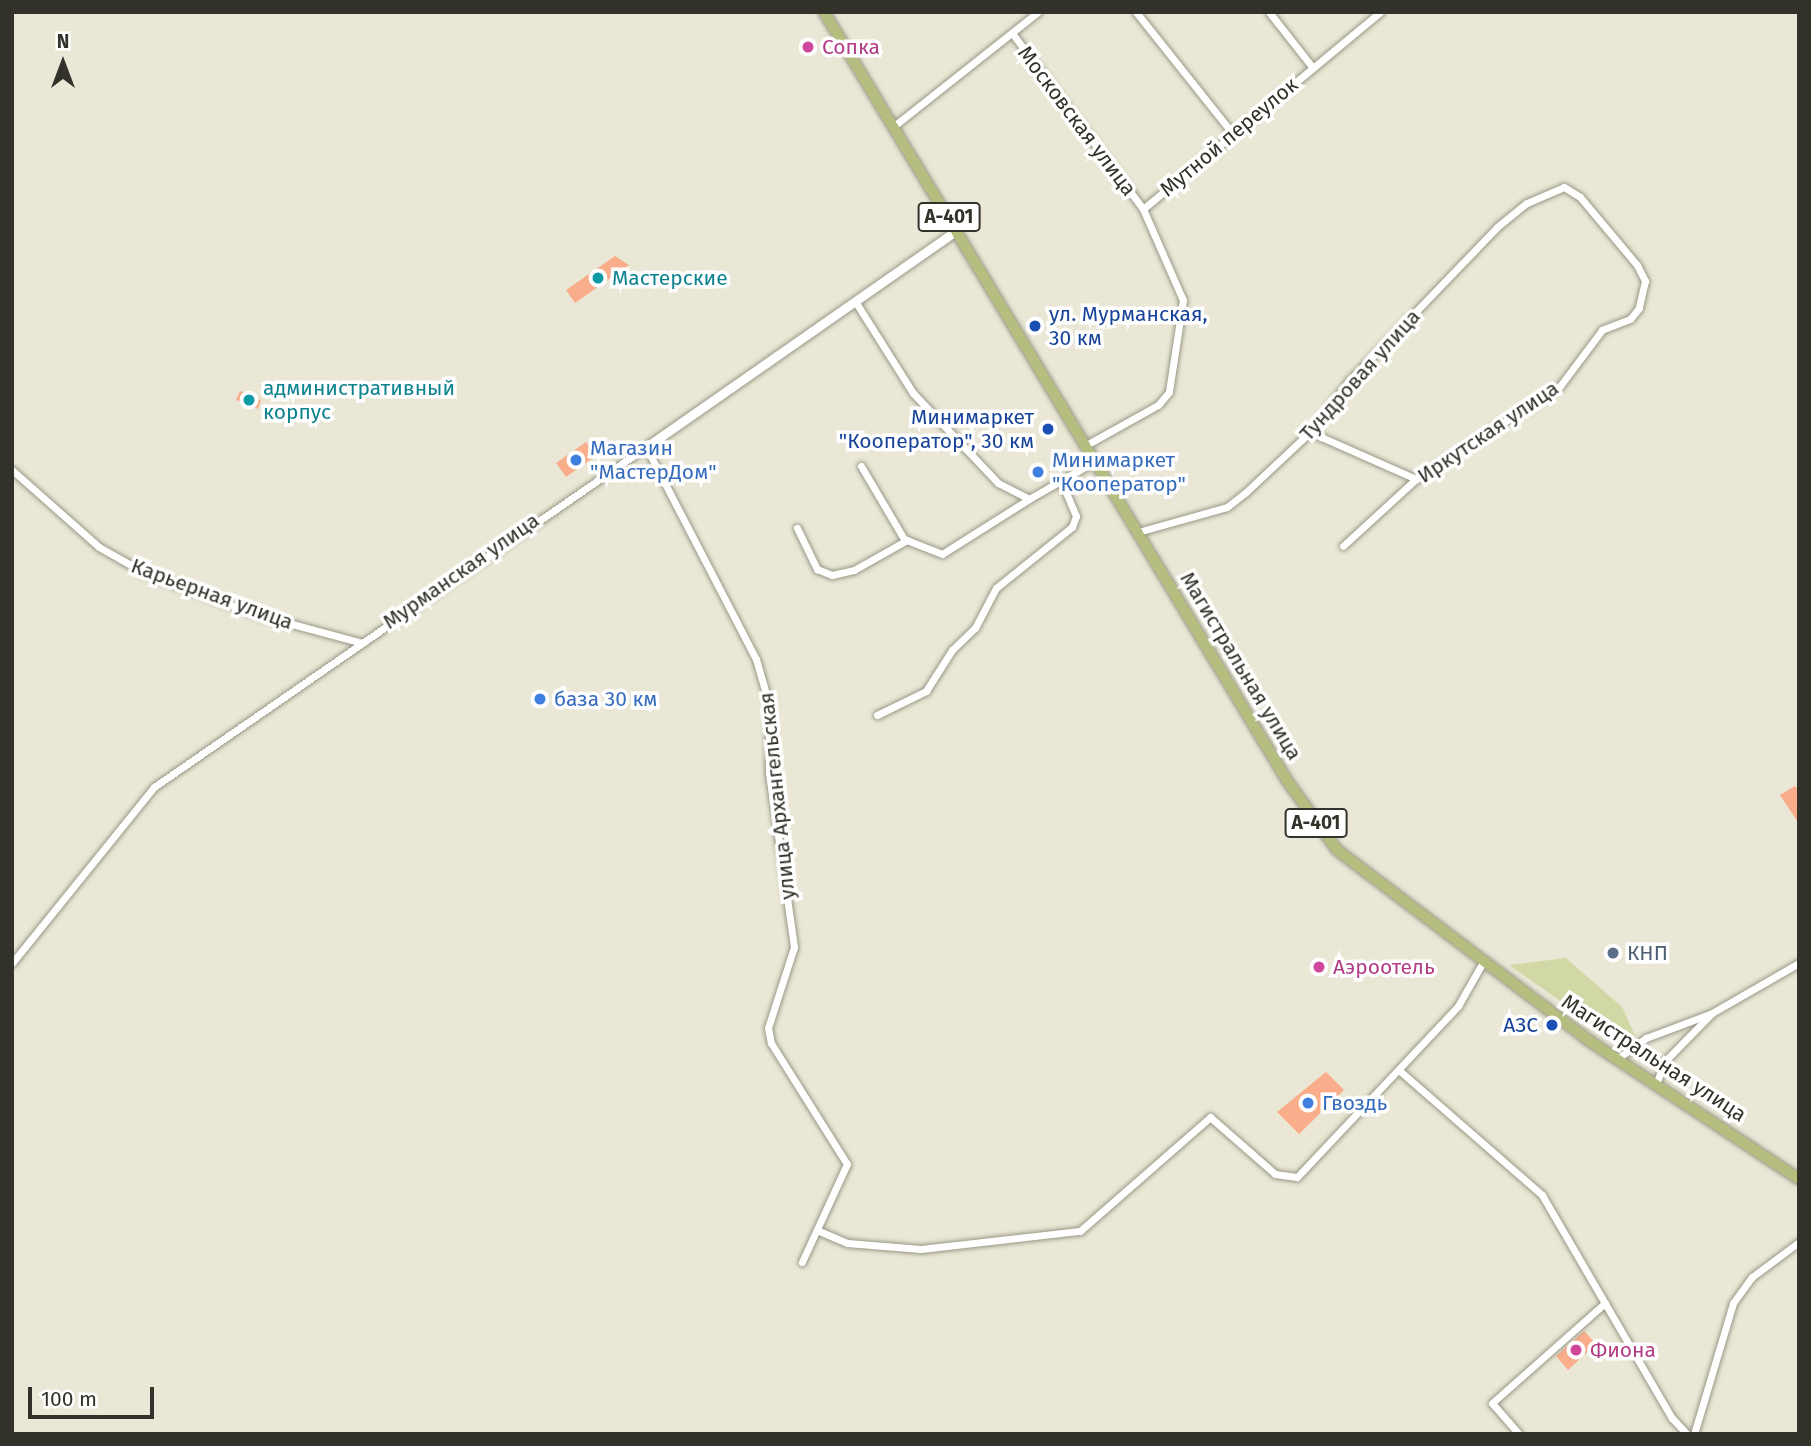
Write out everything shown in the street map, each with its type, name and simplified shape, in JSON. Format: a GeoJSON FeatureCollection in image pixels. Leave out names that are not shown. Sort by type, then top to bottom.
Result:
{"type":"FeatureCollection","features":[{"type":"Feature","properties":{"kind":"main road","name":"Магистральная улица"},"geometry":{"type":"LineString","coordinates":[[824,12],[1311,817],[1356,869],[1482,964],[1617,1059],[1799,1179]]}},
{"type":"Feature","properties":{"kind":"street"},"geometry":{"type":"LineString","coordinates":[[894,126],[1038,12]]}},
{"type":"Feature","properties":{"kind":"street"},"geometry":{"type":"LineString","coordinates":[[1136,12],[1233,134]]}},
{"type":"Feature","properties":{"kind":"street"},"geometry":{"type":"LineString","coordinates":[[1269,12],[1313,68]]}},
{"type":"Feature","properties":{"kind":"street","name":"Мутной переулок"},"geometry":{"type":"LineString","coordinates":[[1086,445],[1158,405],[1169,392],[1183,300],[1143,209],[1380,12]]}},
{"type":"Feature","properties":{"kind":"street","name":"Московская улица"},"geometry":{"type":"LineString","coordinates":[[1012,33],[1143,209]]}},
{"type":"Feature","properties":{"kind":"street","name":"Тундровая улица"},"geometry":{"type":"LineString","coordinates":[[1138,532],[1227,507],[1310,432],[1348,382],[1497,226],[1527,203],[1564,187]]}},
{"type":"Feature","properties":{"kind":"street","name":"Иркутская улица"},"geometry":{"type":"LineString","coordinates":[[1343,546],[1416,479],[1560,386],[1602,330],[1630,318],[1639,308],[1646,281],[1637,265],[1580,197],[1564,187]]}},
{"type":"Feature","properties":{"kind":"street","name":"Мурманская улица"},"geometry":{"type":"LineString","coordinates":[[12,964],[154,787],[359,642],[646,447],[957,230]]}},
{"type":"Feature","properties":{"kind":"street"},"geometry":{"type":"LineString","coordinates":[[855,301],[914,393],[998,483],[1029,499]]}},
{"type":"Feature","properties":{"kind":"street"},"geometry":{"type":"LineString","coordinates":[[1310,432],[1416,479]]}},
{"type":"Feature","properties":{"kind":"street","name":"улица Архангельская"},"geometry":{"type":"LineString","coordinates":[[646,447],[755,659],[769,704],[769,773],[794,947],[768,1028],[771,1043],[847,1164],[819,1231],[802,1262]]}},
{"type":"Feature","properties":{"kind":"street"},"geometry":{"type":"LineString","coordinates":[[861,466],[907,540],[949,552],[1029,499],[1095,461]]}},
{"type":"Feature","properties":{"kind":"street","name":"Карьерная улица"},"geometry":{"type":"LineString","coordinates":[[12,470],[99,547],[145,573],[255,614],[359,642]]}},
{"type":"Feature","properties":{"kind":"street"},"geometry":{"type":"LineString","coordinates":[[877,715],[926,691],[951,650],[975,628],[996,588],[1072,527],[1076,516],[1061,480]]}},
{"type":"Feature","properties":{"kind":"street"},"geometry":{"type":"LineString","coordinates":[[797,528],[817,569],[832,575],[854,570],[907,540]]}},
{"type":"Feature","properties":{"kind":"street"},"geometry":{"type":"LineString","coordinates":[[1617,1059],[1646,1038],[1712,1013],[1799,963]]}},
{"type":"Feature","properties":{"kind":"street"},"geometry":{"type":"LineString","coordinates":[[819,1231],[847,1244],[921,1249],[1080,1231],[1210,1117],[1275,1174],[1297,1177],[1401,1072],[1458,1006],[1482,964]]}},
{"type":"Feature","properties":{"kind":"street"},"geometry":{"type":"LineString","coordinates":[[1656,1084],[1665,1061],[1712,1013]]}},
{"type":"Feature","properties":{"kind":"street"},"geometry":{"type":"LineString","coordinates":[[1401,1072],[1542,1195],[1672,1418],[1687,1434]]}},
{"type":"Feature","properties":{"kind":"street"},"geometry":{"type":"LineString","coordinates":[[1693,1434],[1733,1303],[1752,1277],[1799,1242]]}},
{"type":"Feature","properties":{"kind":"street"},"geometry":{"type":"LineString","coordinates":[[1519,1434],[1492,1403],[1605,1303]]}},
{"type":"Feature","properties":{"kind":"green space"},"geometry":{"type":"Polygon","coordinates":[[[1566,958],[1622,1007],[1636,1038],[1625,1046],[1509,965],[1566,958]]]}},
{"type":"Feature","properties":{"kind":"building","name":"Мастерские"},"geometry":{"type":"Polygon","coordinates":[[[615,256],[629,265],[575,303],[566,290],[615,256]]]}},
{"type":"Feature","properties":{"kind":"building","name":"административный корпус"},"geometry":{"type":"Polygon","coordinates":[[[240,391],[261,400],[258,409],[236,400],[240,391]]]}},
{"type":"Feature","properties":{"kind":"building","name":"Магазин \"МастерДом\""},"geometry":{"type":"Polygon","coordinates":[[[586,442],[596,456],[566,477],[556,463],[586,442]]]}},
{"type":"Feature","properties":{"kind":"building"},"geometry":{"type":"Polygon","coordinates":[[[1795,786],[1799,791],[1799,824],[1780,795],[1795,786]]]}},
{"type":"Feature","properties":{"kind":"building","name":"Гвоздь"},"geometry":{"type":"Polygon","coordinates":[[[1326,1072],[1344,1090],[1299,1134],[1277,1112],[1326,1072]]]}},
{"type":"Feature","properties":{"kind":"building","name":"Фиона"},"geometry":{"type":"Polygon","coordinates":[[[1584,1331],[1596,1344],[1568,1370],[1556,1356],[1584,1331]]]}},
{"type":"Feature","properties":{"kind":"place","name":"Сопка"},"geometry":{"type":"Point","coordinates":[808,47]}},
{"type":"Feature","properties":{"kind":"place","name":"Мастерские"},"geometry":{"type":"Point","coordinates":[598,278]}},
{"type":"Feature","properties":{"kind":"place","name":"ул. Мурманская, 30 км"},"geometry":{"type":"Point","coordinates":[1035,326]}},
{"type":"Feature","properties":{"kind":"place","name":"административный корпус"},"geometry":{"type":"Point","coordinates":[249,400]}},
{"type":"Feature","properties":{"kind":"place","name":"Минимаркет \"Кооператор\", 30 км"},"geometry":{"type":"Point","coordinates":[1048,429]}},
{"type":"Feature","properties":{"kind":"place","name":"Магазин \"МастерДом\""},"geometry":{"type":"Point","coordinates":[576,460]}},
{"type":"Feature","properties":{"kind":"place","name":"Минимаркет \"Кооператор\""},"geometry":{"type":"Point","coordinates":[1038,472]}},
{"type":"Feature","properties":{"kind":"place","name":"база 30 км"},"geometry":{"type":"Point","coordinates":[540,699]}},
{"type":"Feature","properties":{"kind":"place","name":"КНП"},"geometry":{"type":"Point","coordinates":[1613,953]}},
{"type":"Feature","properties":{"kind":"place","name":"Аэроотель"},"geometry":{"type":"Point","coordinates":[1319,967]}},
{"type":"Feature","properties":{"kind":"place","name":"АЗС"},"geometry":{"type":"Point","coordinates":[1552,1025]}},
{"type":"Feature","properties":{"kind":"place","name":"Гвоздь"},"geometry":{"type":"Point","coordinates":[1308,1103]}},
{"type":"Feature","properties":{"kind":"place","name":"Фиона"},"geometry":{"type":"Point","coordinates":[1576,1350]}}]}
